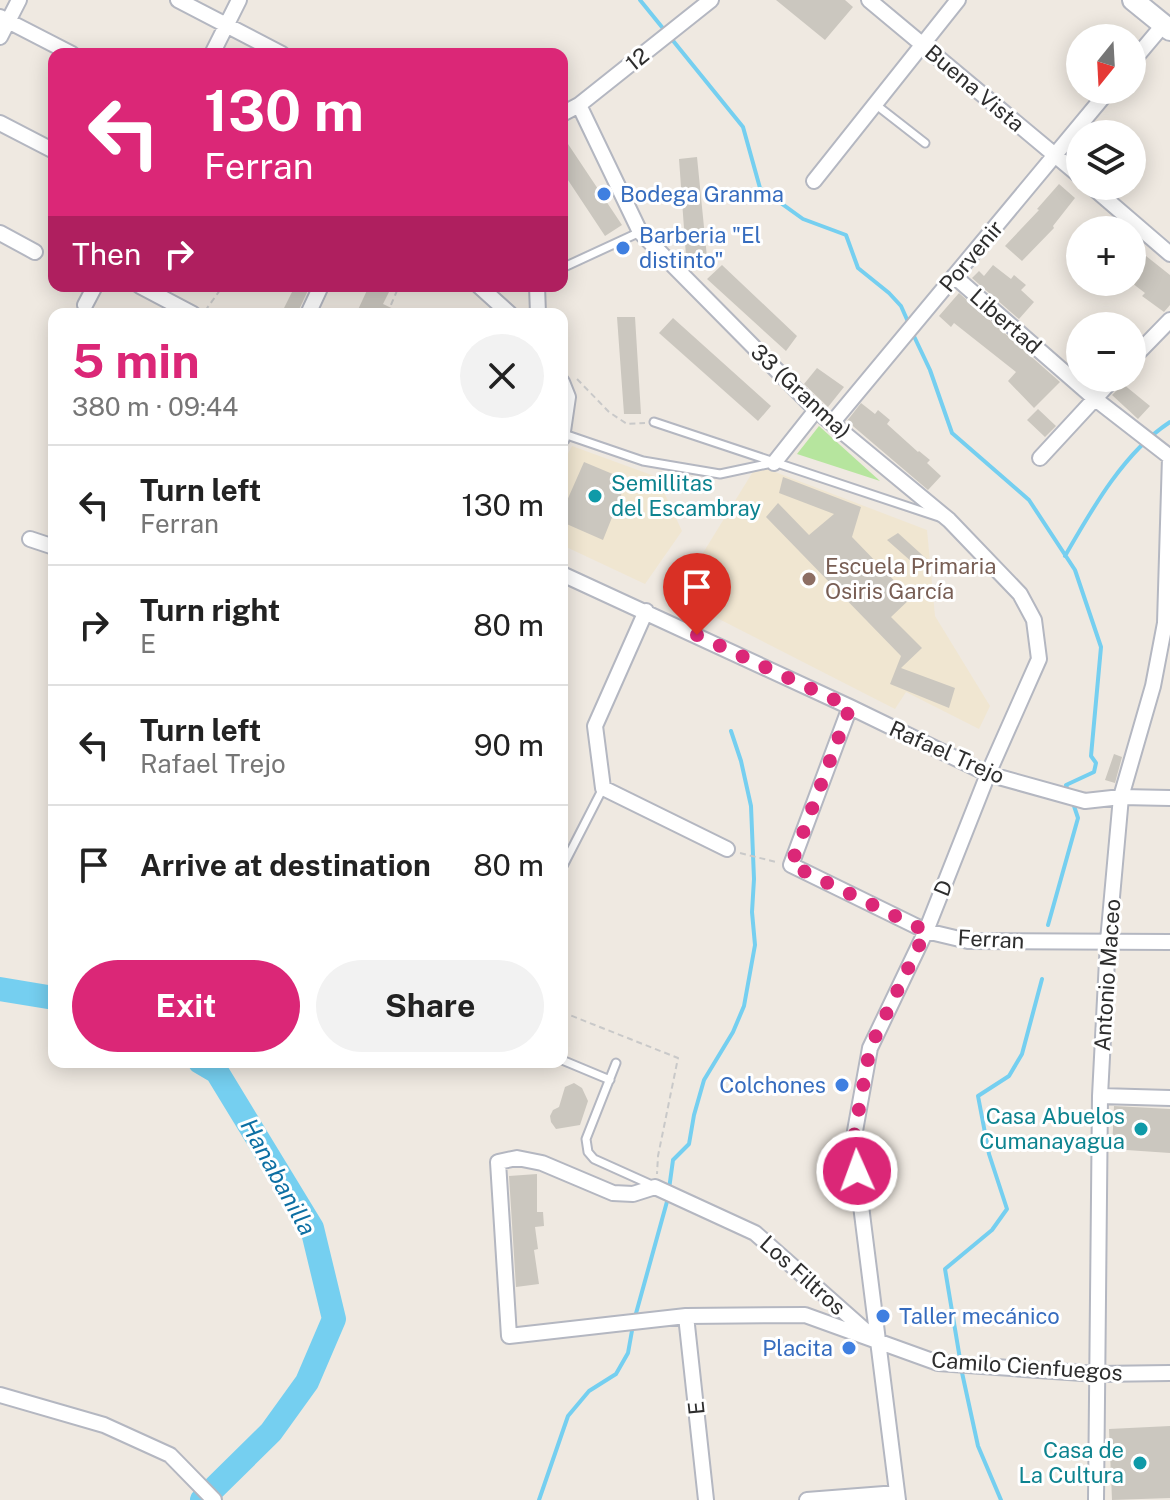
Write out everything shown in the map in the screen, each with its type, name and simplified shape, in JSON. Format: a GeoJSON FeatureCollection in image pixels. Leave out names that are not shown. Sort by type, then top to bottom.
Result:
{"type":"FeatureCollection","features":[{"type":"Feature","properties":{"kind":"main road"},"geometry":{"type":"LineString","coordinates":[[1133,0],[1167,27]]}},
{"type":"Feature","properties":{"kind":"street"},"geometry":{"type":"LineString","coordinates":[[0,37],[4,19],[19,0]]}},
{"type":"Feature","properties":{"kind":"street"},"geometry":{"type":"LineString","coordinates":[[178,0],[270,48]]}},
{"type":"Feature","properties":{"kind":"street"},"geometry":{"type":"LineString","coordinates":[[215,48],[239,0]]}},
{"type":"Feature","properties":{"kind":"street","name":"12"},"geometry":{"type":"LineString","coordinates":[[568,111],[711,0]]}},
{"type":"Feature","properties":{"kind":"street","name":"Buena Vista"},"geometry":{"type":"LineString","coordinates":[[869,0],[1066,164]]}},
{"type":"Feature","properties":{"kind":"street"},"geometry":{"type":"LineString","coordinates":[[814,181],[958,0]]}},
{"type":"Feature","properties":{"kind":"street"},"geometry":{"type":"LineString","coordinates":[[4,19],[60,48]]}},
{"type":"Feature","properties":{"kind":"street"},"geometry":{"type":"LineString","coordinates":[[1146,48],[1167,27]]}},
{"type":"Feature","properties":{"kind":"street","name":"Porvenir"},"geometry":{"type":"LineString","coordinates":[[832,423],[1097,104]]}},
{"type":"Feature","properties":{"kind":"street","name":"33 (Granma)"},"geometry":{"type":"LineString","coordinates":[[579,105],[640,232],[816,410],[949,520],[1020,594],[1034,620],[1039,659]]}},
{"type":"Feature","properties":{"kind":"street"},"geometry":{"type":"LineString","coordinates":[[0,123],[48,148]]}},
{"type":"Feature","properties":{"kind":"street"},"geometry":{"type":"LineString","coordinates":[[1107,200],[1170,254]]}},
{"type":"Feature","properties":{"kind":"street"},"geometry":{"type":"LineString","coordinates":[[0,233],[35,252]]}},
{"type":"Feature","properties":{"kind":"street","name":"Libertad"},"geometry":{"type":"LineString","coordinates":[[954,276],[1094,398],[1170,457]]}},
{"type":"Feature","properties":{"kind":"street"},"geometry":{"type":"LineString","coordinates":[[85,305],[92,292]]}},
{"type":"Feature","properties":{"kind":"street"},"geometry":{"type":"LineString","coordinates":[[151,292],[182,308]]}},
{"type":"Feature","properties":{"kind":"street"},"geometry":{"type":"LineString","coordinates":[[486,292],[503,308]]}},
{"type":"Feature","properties":{"kind":"street"},"geometry":{"type":"LineString","coordinates":[[1146,345],[1170,320]]}},
{"type":"Feature","properties":{"kind":"street"},"geometry":{"type":"LineString","coordinates":[[1040,458],[1100,392]]}},
{"type":"Feature","properties":{"kind":"street"},"geometry":{"type":"LineString","coordinates":[[774,463],[816,410]]}},
{"type":"Feature","properties":{"kind":"street","name":"Antonio Maceo"},"geometry":{"type":"LineString","coordinates":[[1096,1500],[1100,1096],[1108,941],[1121,797],[1168,623],[1170,457]]}},
{"type":"Feature","properties":{"kind":"street"},"geometry":{"type":"LineString","coordinates":[[30,539],[48,545]]}},
{"type":"Feature","properties":{"kind":"street","name":"Rafael Trejo"},"geometry":{"type":"LineString","coordinates":[[568,577],[988,774],[1085,801],[1121,797],[1170,798]]}},
{"type":"Feature","properties":{"kind":"street"},"geometry":{"type":"LineString","coordinates":[[646,611],[595,726],[603,788],[727,849]]}},
{"type":"Feature","properties":{"kind":"street","name":"D"},"geometry":{"type":"LineString","coordinates":[[898,1497],[853,1142],[870,1048],[926,931],[988,774],[1039,659]]}},
{"type":"Feature","properties":{"kind":"street"},"geometry":{"type":"LineString","coordinates":[[791,865],[850,707]]}},
{"type":"Feature","properties":{"kind":"street","name":"Ferran"},"geometry":{"type":"LineString","coordinates":[[791,865],[926,931],[968,941],[1170,942]]}},
{"type":"Feature","properties":{"kind":"street"},"geometry":{"type":"LineString","coordinates":[[1100,1096],[1170,1098]]}},
{"type":"Feature","properties":{"kind":"street","name":"Camilo Cienfuegos"},"geometry":{"type":"LineString","coordinates":[[655,1187],[633,1194],[613,1193],[542,1163],[517,1158],[498,1162],[509,1336],[686,1316],[805,1315],[938,1363],[1097,1374],[1170,1373]]}},
{"type":"Feature","properties":{"kind":"street","name":"Los Filtros"},"geometry":{"type":"LineString","coordinates":[[655,1187],[755,1233],[877,1341]]}},
{"type":"Feature","properties":{"kind":"street","name":"E"},"geometry":{"type":"LineString","coordinates":[[686,1316],[706,1500]]}},
{"type":"Feature","properties":{"kind":"street"},"geometry":{"type":"LineString","coordinates":[[0,1395],[104,1425],[170,1455],[214,1500]]}},
{"type":"Feature","properties":{"kind":"street"},"geometry":{"type":"LineString","coordinates":[[807,1500],[898,1497]]}},
{"type":"Feature","properties":{"kind":"lane"},"geometry":{"type":"LineString","coordinates":[[875,104],[925,143]]}},
{"type":"Feature","properties":{"kind":"lane"},"geometry":{"type":"LineString","coordinates":[[568,265],[632,233],[640,232]]}},
{"type":"Feature","properties":{"kind":"lane"},"geometry":{"type":"LineString","coordinates":[[654,422],[949,520]]}},
{"type":"Feature","properties":{"kind":"lane"},"geometry":{"type":"LineString","coordinates":[[568,438],[643,461],[720,474],[774,463]]}},
{"type":"Feature","properties":{"kind":"lane"},"geometry":{"type":"LineString","coordinates":[[568,856],[603,788]]}},
{"type":"Feature","properties":{"kind":"lane"},"geometry":{"type":"LineString","coordinates":[[568,1062],[610,1080]]}},
{"type":"Feature","properties":{"kind":"lane"},"geometry":{"type":"LineString","coordinates":[[616,1063],[586,1139],[588,1152],[594,1159],[655,1187]]}},
{"type":"Feature","properties":{"kind":"path"},"geometry":{"type":"LineString","coordinates":[[568,378],[627,424],[654,422]]}},
{"type":"Feature","properties":{"kind":"path"},"geometry":{"type":"LineString","coordinates":[[727,849],[791,865]]}},
{"type":"Feature","properties":{"kind":"path"},"geometry":{"type":"LineString","coordinates":[[568,1014],[678,1058],[658,1156],[655,1187]]}},
{"type":"Feature","properties":{"kind":"shaded area"},"geometry":{"type":"Polygon","coordinates":[[[572,446],[657,477],[682,531],[645,584],[568,548],[568,454],[572,446]]]}},
{"type":"Feature","properties":{"kind":"shaded area","name":"Escuela Primaria Osiris García"},"geometry":{"type":"Polygon","coordinates":[[[757,465],[927,530],[935,616],[990,706],[979,729],[906,692],[895,709],[676,597],[757,465]]]}},
{"type":"Feature","properties":{"kind":"green space"},"geometry":{"type":"Polygon","coordinates":[[[819,426],[880,481],[797,454],[819,426]]]}},
{"type":"Feature","properties":{"kind":"building"},"geometry":{"type":"Polygon","coordinates":[[[776,0],[845,0],[853,7],[825,40],[776,0]]]}},
{"type":"Feature","properties":{"kind":"building"},"geometry":{"type":"Polygon","coordinates":[[[568,144],[622,225],[605,236],[568,180],[568,144]]]}},
{"type":"Feature","properties":{"kind":"building"},"geometry":{"type":"Polygon","coordinates":[[[697,157],[707,257],[686,256],[679,159],[697,157]]]}},
{"type":"Feature","properties":{"kind":"building"},"geometry":{"type":"Polygon","coordinates":[[[1059,184],[1066,190],[1066,200],[1073,200],[1054,228],[1022,261],[1005,246],[1059,184]]]}},
{"type":"Feature","properties":{"kind":"building"},"geometry":{"type":"Polygon","coordinates":[[[1146,256],[1170,275],[1170,305],[1164,312],[1142,296],[1146,296],[1146,256]]]}},
{"type":"Feature","properties":{"kind":"building"},"geometry":{"type":"Polygon","coordinates":[[[722,265],[797,336],[786,351],[707,279],[722,265]]]}},
{"type":"Feature","properties":{"kind":"building"},"geometry":{"type":"Polygon","coordinates":[[[993,265],[1011,279],[1014,275],[1026,285],[1021,290],[1034,302],[1019,319],[972,278],[979,271],[984,276],[993,265]]]}},
{"type":"Feature","properties":{"kind":"building"},"geometry":{"type":"Polygon","coordinates":[[[292,292],[307,292],[300,308],[284,308],[292,292]]]}},
{"type":"Feature","properties":{"kind":"building"},"geometry":{"type":"Polygon","coordinates":[[[366,292],[389,292],[383,304],[391,308],[359,308],[366,292]]]}},
{"type":"Feature","properties":{"kind":"building"},"geometry":{"type":"Polygon","coordinates":[[[959,293],[1060,382],[1034,408],[1008,381],[1016,372],[954,323],[951,327],[939,316],[959,293]]]}},
{"type":"Feature","properties":{"kind":"building"},"geometry":{"type":"Polygon","coordinates":[[[617,317],[635,317],[641,414],[624,414],[617,317]]]}},
{"type":"Feature","properties":{"kind":"building"},"geometry":{"type":"Polygon","coordinates":[[[673,318],[771,406],[758,421],[659,333],[673,318]]]}},
{"type":"Feature","properties":{"kind":"building"},"geometry":{"type":"Polygon","coordinates":[[[817,368],[844,387],[828,407],[804,384],[817,368]]]}},
{"type":"Feature","properties":{"kind":"building"},"geometry":{"type":"Polygon","coordinates":[[[1115,392],[1133,392],[1150,406],[1138,419],[1112,395],[1115,392]]]}},
{"type":"Feature","properties":{"kind":"building"},"geometry":{"type":"Polygon","coordinates":[[[861,403],[875,414],[878,410],[890,420],[887,424],[930,460],[927,463],[941,476],[928,490],[847,421],[861,403]]]}},
{"type":"Feature","properties":{"kind":"building"},"geometry":{"type":"Polygon","coordinates":[[[1038,409],[1056,426],[1045,437],[1027,420],[1038,409]]]}},
{"type":"Feature","properties":{"kind":"building","name":"Semillitas del Escambray"},"geometry":{"type":"Polygon","coordinates":[[[584,462],[627,480],[603,540],[568,525],[568,498],[584,462]]]}},
{"type":"Feature","properties":{"kind":"building"},"geometry":{"type":"Polygon","coordinates":[[[783,477],[861,507],[852,537],[911,598],[891,617],[922,648],[901,668],[955,688],[949,708],[890,684],[901,656],[766,517],[778,503],[809,535],[834,514],[779,493],[783,477]]]}},
{"type":"Feature","properties":{"kind":"building"},"geometry":{"type":"Polygon","coordinates":[[[898,533],[930,562],[921,570],[887,540],[898,533]]]}},
{"type":"Feature","properties":{"kind":"building"},"geometry":{"type":"Polygon","coordinates":[[[1114,754],[1122,757],[1115,783],[1105,780],[1114,754]]]}},
{"type":"Feature","properties":{"kind":"building"},"geometry":{"type":"Polygon","coordinates":[[[574,1083],[582,1088],[588,1101],[580,1125],[556,1129],[550,1116],[559,1107],[565,1087],[574,1083]]]}},
{"type":"Feature","properties":{"kind":"building","name":"Casa Abuelos Cumanayagua"},"geometry":{"type":"Polygon","coordinates":[[[1114,1106],[1170,1109],[1170,1153],[1112,1149],[1114,1106]]]}},
{"type":"Feature","properties":{"kind":"building"},"geometry":{"type":"Polygon","coordinates":[[[537,1174],[537,1212],[543,1212],[544,1226],[535,1227],[538,1249],[534,1250],[539,1284],[516,1287],[509,1176],[537,1174]]]}},
{"type":"Feature","properties":{"kind":"building","name":"Casa de La Cultura"},"geometry":{"type":"Polygon","coordinates":[[[1170,1426],[1170,1498],[1112,1500],[1109,1429],[1170,1426]]]}},
{"type":"Feature","properties":{"kind":"waterway"},"geometry":{"type":"LineString","coordinates":[[640,0],[743,127],[760,188],[803,219],[846,235],[858,268],[901,306],[909,324]]}},
{"type":"Feature","properties":{"kind":"waterway"},"geometry":{"type":"LineString","coordinates":[[912,332],[930,370],[952,433],[1029,500],[1075,570],[1101,647],[1091,756],[1096,763],[1094,772],[1066,785],[1068,791]]}},
{"type":"Feature","properties":{"kind":"waterway"},"geometry":{"type":"LineString","coordinates":[[1065,556],[1124,465],[1153,434],[1170,422]]}},
{"type":"Feature","properties":{"kind":"waterway"},"geometry":{"type":"LineString","coordinates":[[669,1189],[673,1160],[689,1144],[704,1080],[733,1032],[744,1006],[755,945],[751,806],[731,731]]}},
{"type":"Feature","properties":{"kind":"waterway"},"geometry":{"type":"LineString","coordinates":[[1048,925],[1078,818],[1073,803]]}},
{"type":"Feature","properties":{"kind":"waterway"},"geometry":{"type":"LineString","coordinates":[[960,1359],[945,1269],[992,1230],[1007,1209],[989,1154],[978,1096],[1009,1076],[1022,1054],[1042,979]]}},
{"type":"Feature","properties":{"kind":"waterway","name":"Hanabanilla"},"geometry":{"type":"LineString","coordinates":[[0,989],[48,997]]}},
{"type":"Feature","properties":{"kind":"waterway","name":"Hanabanilla"},"geometry":{"type":"LineString","coordinates":[[202,1500],[271,1432],[307,1382],[334,1319],[312,1228],[217,1072],[210,1068]]}},
{"type":"Feature","properties":{"kind":"waterway"},"geometry":{"type":"LineString","coordinates":[[635,1317],[668,1198]]}},
{"type":"Feature","properties":{"kind":"waterway"},"geometry":{"type":"LineString","coordinates":[[539,1500],[568,1416],[589,1391],[616,1374],[628,1353],[633,1325]]}},
{"type":"Feature","properties":{"kind":"waterway"},"geometry":{"type":"LineString","coordinates":[[961,1368],[978,1446],[1001,1500]]}},
{"type":"Feature","properties":{"kind":"place","name":"Bodega Granma"},"geometry":{"type":"Point","coordinates":[604,194]}},
{"type":"Feature","properties":{"kind":"place","name":"Barberia \"El distinto\""},"geometry":{"type":"Point","coordinates":[623,248]}},
{"type":"Feature","properties":{"kind":"place","name":"Semillitas del Escambray"},"geometry":{"type":"Point","coordinates":[595,496]}},
{"type":"Feature","properties":{"kind":"place","name":"Escuela Primaria Osiris García"},"geometry":{"type":"Point","coordinates":[809,579]}},
{"type":"Feature","properties":{"kind":"place","name":"Colchones"},"geometry":{"type":"Point","coordinates":[842,1085]}},
{"type":"Feature","properties":{"kind":"place","name":"Casa Abuelos Cumanayagua"},"geometry":{"type":"Point","coordinates":[1141,1129]}},
{"type":"Feature","properties":{"kind":"place","name":"Taller mecánico"},"geometry":{"type":"Point","coordinates":[883,1316]}},
{"type":"Feature","properties":{"kind":"place","name":"Placita"},"geometry":{"type":"Point","coordinates":[849,1348]}},
{"type":"Feature","properties":{"kind":"place","name":"Casa de La Cultura"},"geometry":{"type":"Point","coordinates":[1140,1463]}},
{"type":"Feature","properties":{"kind":"route"},"geometry":{"type":"LineString","coordinates":[[697,635],[850,707],[791,865],[926,931],[870,1048],[853,1142],[857,1171]]}}]}
